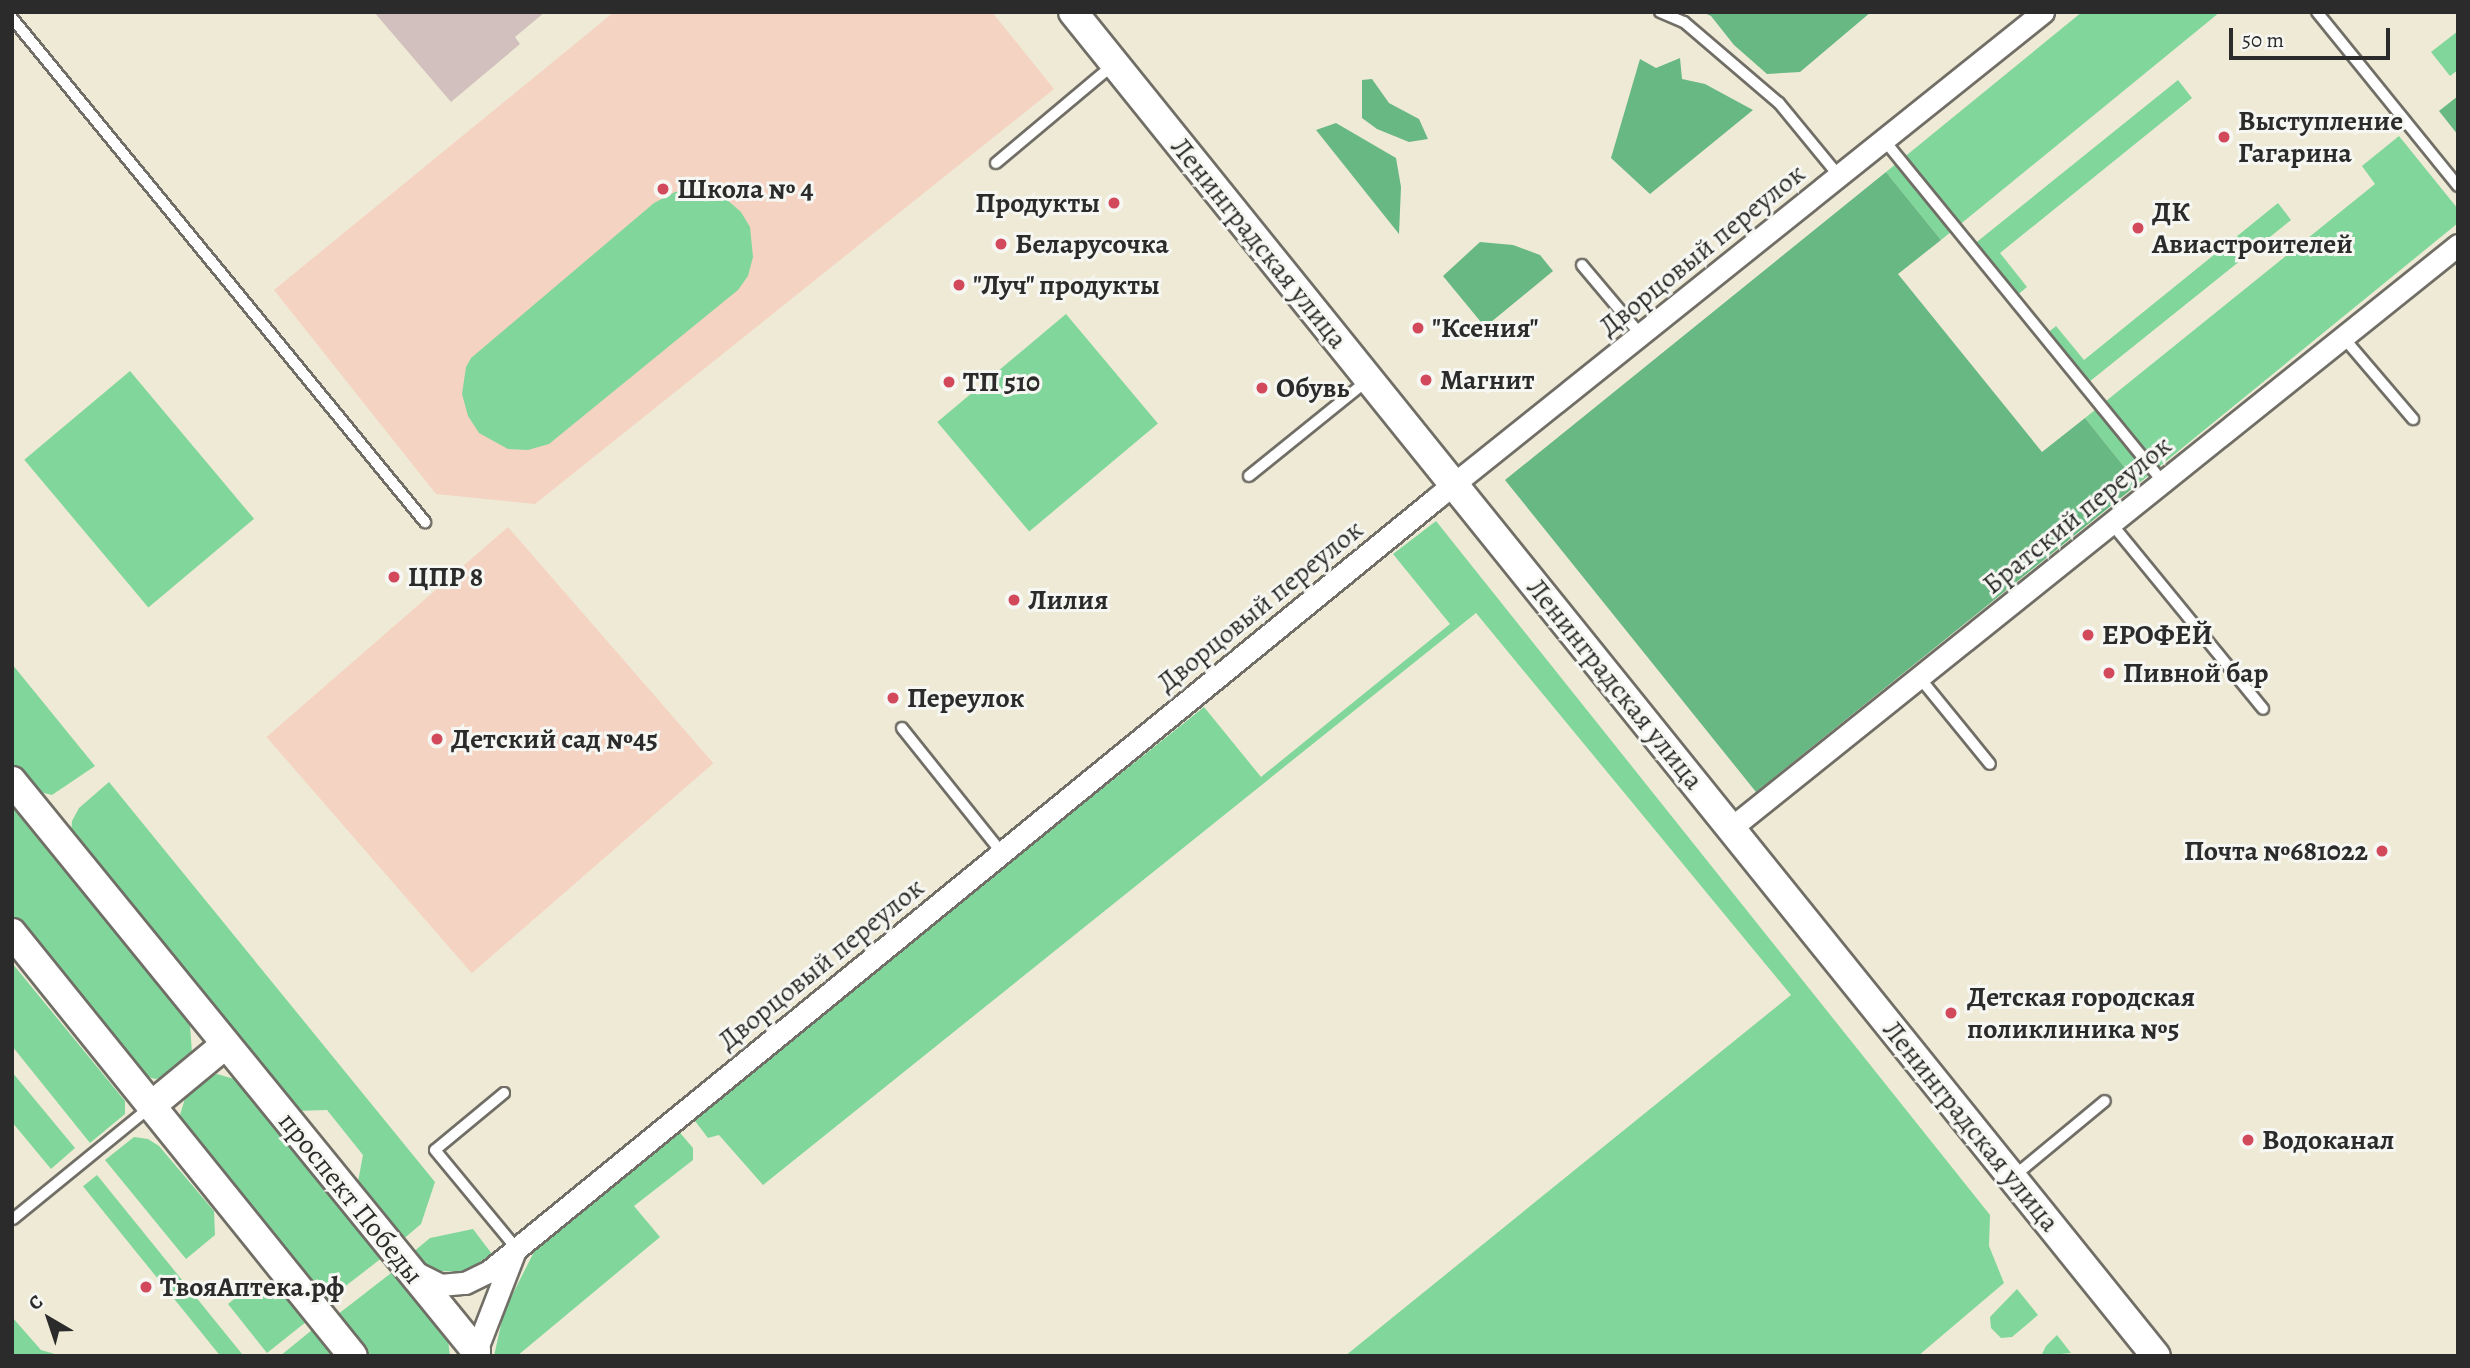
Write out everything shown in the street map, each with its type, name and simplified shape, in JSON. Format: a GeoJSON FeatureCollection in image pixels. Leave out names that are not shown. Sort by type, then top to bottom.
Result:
{"type":"FeatureCollection","features":[{"type":"Feature","properties":{"kind":"main road","name":"Ленинградская улица"},"geometry":{"type":"LineString","coordinates":[[1073,12],[2156,1356]]}},
{"type":"Feature","properties":{"kind":"main road","name":"проспект Победы"},"geometry":{"type":"LineString","coordinates":[[12,781],[410,1270],[475,1354]]}},
{"type":"Feature","properties":{"kind":"main road"},"geometry":{"type":"LineString","coordinates":[[12,933],[353,1356]]}},
{"type":"Feature","properties":{"kind":"main road"},"geometry":{"type":"LineString","coordinates":[[151,1106],[226,1044]]}},
{"type":"Feature","properties":{"kind":"street","name":"Дворцовый переулок"},"geometry":{"type":"LineString","coordinates":[[410,1270],[440,1285],[465,1283],[488,1272],[1454,485],[2043,12]]}},
{"type":"Feature","properties":{"kind":"street","name":"Братский переулок"},"geometry":{"type":"LineString","coordinates":[[1731,828],[2458,245]]}},
{"type":"Feature","properties":{"kind":"street","name":"Дворцовый переулок"},"geometry":{"type":"LineString","coordinates":[[475,1354],[516,1248]]}},
{"type":"Feature","properties":{"kind":"lane"},"geometry":{"type":"LineString","coordinates":[[1660,12],[1684,22],[1780,103],[1839,176]]}},
{"type":"Feature","properties":{"kind":"lane"},"geometry":{"type":"LineString","coordinates":[[2317,12],[2458,186]]}},
{"type":"Feature","properties":{"kind":"lane"},"geometry":{"type":"LineString","coordinates":[[12,18],[425,522]]}},
{"type":"Feature","properties":{"kind":"lane"},"geometry":{"type":"LineString","coordinates":[[996,163],[1114,64]]}},
{"type":"Feature","properties":{"kind":"lane"},"geometry":{"type":"LineString","coordinates":[[1884,140],[2163,482]]}},
{"type":"Feature","properties":{"kind":"lane"},"geometry":{"type":"LineString","coordinates":[[1581,265],[1641,335]]}},
{"type":"Feature","properties":{"kind":"lane"},"geometry":{"type":"LineString","coordinates":[[2343,337],[2413,419]]}},
{"type":"Feature","properties":{"kind":"lane"},"geometry":{"type":"LineString","coordinates":[[1249,476],[1369,379]]}},
{"type":"Feature","properties":{"kind":"lane"},"geometry":{"type":"LineString","coordinates":[[2111,523],[2263,709]]}},
{"type":"Feature","properties":{"kind":"lane"},"geometry":{"type":"LineString","coordinates":[[1920,677],[1990,764]]}},
{"type":"Feature","properties":{"kind":"lane"},"geometry":{"type":"LineString","coordinates":[[902,728],[1002,853]]}},
{"type":"Feature","properties":{"kind":"lane"},"geometry":{"type":"LineString","coordinates":[[504,1093],[435,1150],[516,1248]]}},
{"type":"Feature","properties":{"kind":"lane"},"geometry":{"type":"LineString","coordinates":[[2012,1177],[2105,1101]]}},
{"type":"Feature","properties":{"kind":"lane"},"geometry":{"type":"LineString","coordinates":[[13,1219],[151,1106]]}},
{"type":"Feature","properties":{"kind":"shaded area"},"geometry":{"type":"Polygon","coordinates":[[[374,12],[545,12],[515,37],[520,44],[451,102],[374,12]]]}},
{"type":"Feature","properties":{"kind":"shaded area","name":"Школа № 4"},"geometry":{"type":"Polygon","coordinates":[[[614,12],[992,12],[1054,89],[535,504],[436,494],[274,290],[614,12]]]}},
{"type":"Feature","properties":{"kind":"shaded area"},"geometry":{"type":"Polygon","coordinates":[[[508,527],[713,763],[472,973],[266,737],[508,527]]]}},
{"type":"Feature","properties":{"kind":"green space"},"geometry":{"type":"Polygon","coordinates":[[[1702,12],[1871,12],[1800,72],[1767,74],[1734,45],[1711,16],[1702,12]]]}},
{"type":"Feature","properties":{"kind":"green space"},"geometry":{"type":"Polygon","coordinates":[[[2082,12],[2220,12],[1941,240],[1886,172],[2082,12]]]}},
{"type":"Feature","properties":{"kind":"green space"},"geometry":{"type":"Polygon","coordinates":[[[2458,31],[2458,70],[2450,76],[2431,52],[2458,31]]]}},
{"type":"Feature","properties":{"kind":"green space"},"geometry":{"type":"Polygon","coordinates":[[[1680,58],[1682,79],[1705,84],[1753,110],[1650,194],[1611,158],[1640,59],[1656,68],[1680,58]]]}},
{"type":"Feature","properties":{"kind":"green space"},"geometry":{"type":"Polygon","coordinates":[[[1372,79],[1389,103],[1419,119],[1428,139],[1409,142],[1377,129],[1362,118],[1362,80],[1372,79]]]}},
{"type":"Feature","properties":{"kind":"green space"},"geometry":{"type":"Polygon","coordinates":[[[2178,80],[2192,98],[2000,253],[2027,287],[2010,301],[1968,249],[2178,80]]]}},
{"type":"Feature","properties":{"kind":"green space"},"geometry":{"type":"Polygon","coordinates":[[[2458,96],[2458,135],[2439,111],[2458,96]]]}},
{"type":"Feature","properties":{"kind":"green space"},"geometry":{"type":"Polygon","coordinates":[[[1336,123],[1396,158],[1401,187],[1399,234],[1316,130],[1336,123]]]}},
{"type":"Feature","properties":{"kind":"green space"},"geometry":{"type":"Polygon","coordinates":[[[2399,136],[2458,209],[2458,223],[2138,484],[2085,418],[2375,184],[2362,166],[2399,136]]]}},
{"type":"Feature","properties":{"kind":"green space"},"geometry":{"type":"Polygon","coordinates":[[[1886,172],[1941,240],[1898,274],[2042,452],[2085,418],[2138,484],[1756,792],[1505,480],[1886,172]]]}},
{"type":"Feature","properties":{"kind":"green space"},"geometry":{"type":"Polygon","coordinates":[[[690,189],[711,192],[726,199],[741,212],[750,227],[753,257],[748,276],[738,290],[549,444],[528,450],[508,449],[479,433],[468,416],[462,394],[466,367],[471,358],[654,203],[675,192],[690,189]]]}},
{"type":"Feature","properties":{"kind":"green space"},"geometry":{"type":"Polygon","coordinates":[[[2278,203],[2291,220],[2079,390],[2039,340],[2056,326],[2084,360],[2278,203]]]}},
{"type":"Feature","properties":{"kind":"green space"},"geometry":{"type":"Polygon","coordinates":[[[1480,242],[1513,245],[1540,255],[1553,271],[1485,327],[1443,276],[1480,242]]]}},
{"type":"Feature","properties":{"kind":"green space"},"geometry":{"type":"Polygon","coordinates":[[[1066,314],[1158,424],[1029,532],[937,422],[1066,314]]]}},
{"type":"Feature","properties":{"kind":"green space"},"geometry":{"type":"Polygon","coordinates":[[[130,371],[254,519],[148,608],[24,460],[130,371]]]}},
{"type":"Feature","properties":{"kind":"green space"},"geometry":{"type":"Polygon","coordinates":[[[1436,521],[1990,1215],[1989,1246],[2004,1283],[1918,1356],[1345,1356],[1791,995],[1476,613],[763,1185],[719,1135],[708,1138],[692,1117],[1204,707],[1261,777],[1450,624],[1393,554],[1436,521]]]}},
{"type":"Feature","properties":{"kind":"green space"},"geometry":{"type":"Polygon","coordinates":[[[12,664],[95,766],[52,795],[32,790],[12,766],[12,664]]]}},
{"type":"Feature","properties":{"kind":"green space"},"geometry":{"type":"Polygon","coordinates":[[[109,782],[435,1182],[421,1224],[401,1241],[357,1187],[363,1155],[327,1110],[295,1111],[71,834],[72,821],[79,808],[109,782]]]}},
{"type":"Feature","properties":{"kind":"green space"},"geometry":{"type":"Polygon","coordinates":[[[12,807],[190,1025],[192,1053],[187,1061],[168,1076],[155,1079],[142,1075],[12,921],[12,807]]]}},
{"type":"Feature","properties":{"kind":"green space"},"geometry":{"type":"Polygon","coordinates":[[[12,963],[125,1101],[125,1114],[90,1143],[12,1046],[12,963]]]}},
{"type":"Feature","properties":{"kind":"green space"},"geometry":{"type":"Polygon","coordinates":[[[12,1072],[75,1148],[51,1169],[12,1122],[12,1072]]]}},
{"type":"Feature","properties":{"kind":"green space"},"geometry":{"type":"Polygon","coordinates":[[[217,1074],[238,1080],[383,1257],[325,1302],[182,1126],[180,1115],[186,1095],[207,1077],[217,1074]]]}},
{"type":"Feature","properties":{"kind":"green space"},"geometry":{"type":"Polygon","coordinates":[[[676,1128],[693,1148],[693,1160],[634,1206],[660,1237],[517,1356],[494,1356],[504,1311],[534,1252],[560,1221],[676,1128]]]}},
{"type":"Feature","properties":{"kind":"green space"},"geometry":{"type":"Polygon","coordinates":[[[134,1137],[148,1139],[159,1146],[214,1211],[215,1235],[186,1259],[105,1160],[134,1137]]]}},
{"type":"Feature","properties":{"kind":"green space"},"geometry":{"type":"Polygon","coordinates":[[[97,1175],[244,1356],[220,1356],[83,1186],[97,1175]]]}},
{"type":"Feature","properties":{"kind":"green space"},"geometry":{"type":"Polygon","coordinates":[[[473,1229],[492,1254],[464,1272],[440,1271],[426,1266],[412,1253],[430,1238],[473,1229]]]}},
{"type":"Feature","properties":{"kind":"green space"},"geometry":{"type":"Polygon","coordinates":[[[395,1270],[443,1330],[448,1340],[450,1356],[369,1356],[337,1315],[395,1270]]]}},
{"type":"Feature","properties":{"kind":"green space"},"geometry":{"type":"Polygon","coordinates":[[[254,1283],[279,1288],[306,1322],[267,1353],[228,1304],[254,1283]]]}},
{"type":"Feature","properties":{"kind":"green space"},"geometry":{"type":"Polygon","coordinates":[[[2017,1289],[2038,1315],[2012,1337],[2001,1338],[1991,1328],[1990,1317],[2017,1289]]]}},
{"type":"Feature","properties":{"kind":"green space"},"geometry":{"type":"Polygon","coordinates":[[[12,1317],[41,1350],[62,1356],[12,1356],[12,1317]]]}},
{"type":"Feature","properties":{"kind":"green space"},"geometry":{"type":"Polygon","coordinates":[[[312,1330],[333,1356],[280,1356],[312,1330]]]}},
{"type":"Feature","properties":{"kind":"green space"},"geometry":{"type":"Polygon","coordinates":[[[2057,1335],[2071,1353],[2041,1356],[2046,1346],[2057,1335]]]}},
{"type":"Feature","properties":{"kind":"place","name":"Выступление Гагарина"},"geometry":{"type":"Point","coordinates":[2224,137]}},
{"type":"Feature","properties":{"kind":"place","name":"Школа № 4"},"geometry":{"type":"Point","coordinates":[663,189]}},
{"type":"Feature","properties":{"kind":"place","name":"Продукты"},"geometry":{"type":"Point","coordinates":[1114,203]}},
{"type":"Feature","properties":{"kind":"place","name":"ДК Авиастроителей"},"geometry":{"type":"Point","coordinates":[2138,228]}},
{"type":"Feature","properties":{"kind":"place","name":"Беларусочка"},"geometry":{"type":"Point","coordinates":[1001,244]}},
{"type":"Feature","properties":{"kind":"place","name":"\"Луч\" продукты"},"geometry":{"type":"Point","coordinates":[959,285]}},
{"type":"Feature","properties":{"kind":"place","name":"\"Ксения\""},"geometry":{"type":"Point","coordinates":[1418,328]}},
{"type":"Feature","properties":{"kind":"place","name":"Магнит"},"geometry":{"type":"Point","coordinates":[1426,380]}},
{"type":"Feature","properties":{"kind":"place","name":"ТП 510"},"geometry":{"type":"Point","coordinates":[949,382]}},
{"type":"Feature","properties":{"kind":"place","name":"Обувь"},"geometry":{"type":"Point","coordinates":[1262,388]}},
{"type":"Feature","properties":{"kind":"place","name":"ЦПР 8"},"geometry":{"type":"Point","coordinates":[394,577]}},
{"type":"Feature","properties":{"kind":"place","name":"Лилия"},"geometry":{"type":"Point","coordinates":[1014,600]}},
{"type":"Feature","properties":{"kind":"place","name":"ЕРОФЕЙ"},"geometry":{"type":"Point","coordinates":[2088,635]}},
{"type":"Feature","properties":{"kind":"place","name":"Пивной бар"},"geometry":{"type":"Point","coordinates":[2109,673]}},
{"type":"Feature","properties":{"kind":"place","name":"Переулок"},"geometry":{"type":"Point","coordinates":[893,698]}},
{"type":"Feature","properties":{"kind":"place","name":"Детский сад №45"},"geometry":{"type":"Point","coordinates":[437,739]}},
{"type":"Feature","properties":{"kind":"place","name":"Почта №681022"},"geometry":{"type":"Point","coordinates":[2382,851]}},
{"type":"Feature","properties":{"kind":"place","name":"Детская городская поликлиника №5"},"geometry":{"type":"Point","coordinates":[1951,1013]}},
{"type":"Feature","properties":{"kind":"place","name":"Водоканал"},"geometry":{"type":"Point","coordinates":[2248,1140]}},
{"type":"Feature","properties":{"kind":"place","name":"ТвояАптека.рф"},"geometry":{"type":"Point","coordinates":[146,1287]}}]}
